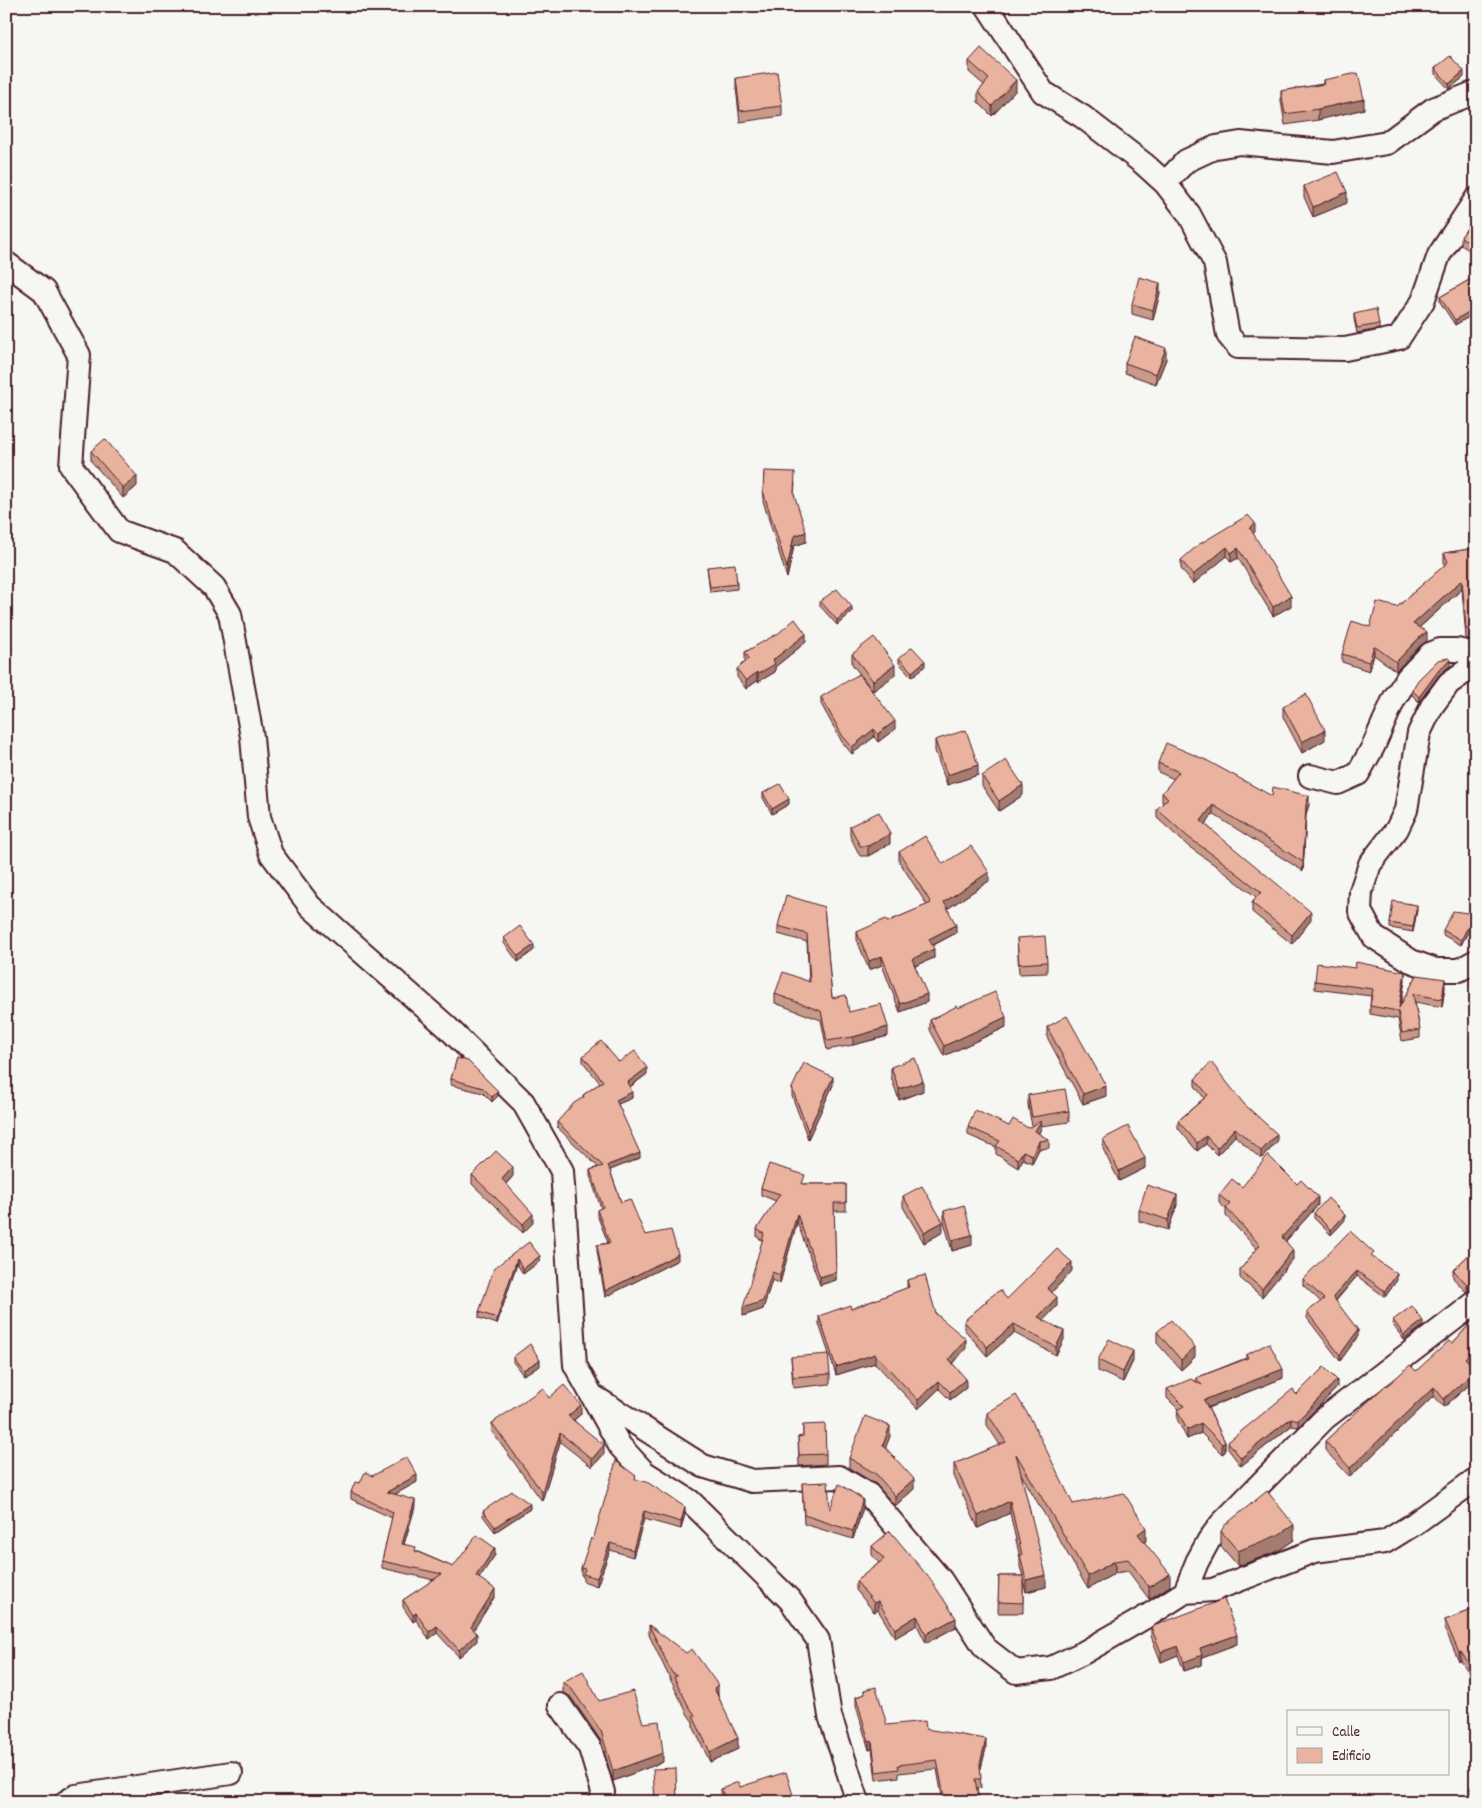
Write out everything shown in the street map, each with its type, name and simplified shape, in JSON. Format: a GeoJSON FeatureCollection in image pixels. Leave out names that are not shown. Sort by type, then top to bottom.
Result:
{"type":"FeatureCollection","features":[{"type":"Feature","properties":{"kind":"street"},"geometry":{"type":"LineString","coordinates":[[986,6],[1043,92],[1083,117],[1144,164],[1165,183],[1189,214],[1215,263],[1228,335],[1238,347],[1346,349],[1399,338],[1423,301],[1438,255],[1476,200]]}},
{"type":"Feature","properties":{"kind":"street"},"geometry":{"type":"LineString","coordinates":[[1165,183],[1186,161],[1216,147],[1240,143],[1333,152],[1387,143],[1433,110],[1476,92]]}},
{"type":"Feature","properties":{"kind":"street"},"geometry":{"type":"LineString","coordinates":[[6,263],[44,291],[79,356],[71,466],[119,531],[175,551],[214,587],[230,614],[252,738],[259,817],[271,854],[310,906],[446,1026],[523,1102],[562,1171],[574,1365],[620,1446],[644,1472],[690,1501],[790,1600],[818,1640],[830,1716],[858,1802]]}},
{"type":"Feature","properties":{"kind":"street"},"geometry":{"type":"LineString","coordinates":[[1310,776],[1338,783],[1358,774],[1394,699],[1408,677],[1430,654],[1440,650],[1457,650],[1471,654],[1476,658]]}},
{"type":"Feature","properties":{"kind":"street"},"geometry":{"type":"LineString","coordinates":[[1476,664],[1449,682],[1432,706],[1418,733],[1406,810],[1397,828],[1370,864],[1361,891],[1360,911],[1374,937],[1411,961],[1436,970],[1459,970],[1476,961]]}},
{"type":"Feature","properties":{"kind":"street"},"geometry":{"type":"LineString","coordinates":[[1185,1592],[1196,1562],[1217,1529],[1325,1418],[1476,1302]]}},
{"type":"Feature","properties":{"kind":"street"},"geometry":{"type":"LineString","coordinates":[[590,1394],[703,1466],[752,1481],[839,1477],[869,1495],[941,1580],[985,1648],[1016,1672],[1051,1668],[1091,1648],[1185,1592],[1213,1590],[1314,1551],[1386,1542],[1476,1479]]}},
{"type":"Feature","properties":{"kind":"street"},"geometry":{"type":"LineString","coordinates":[[560,1705],[590,1748],[603,1792],[601,1802]]}},
{"type":"Feature","properties":{"kind":"street"},"geometry":{"type":"LineString","coordinates":[[66,1802],[76,1796],[230,1773]]}},
{"type":"Feature","properties":{"kind":"building"},"geometry":{"type":"Polygon","coordinates":[[[981,48],[1016,80],[992,106],[978,92],[989,79],[969,61],[981,48]]]}},
{"type":"Feature","properties":{"kind":"building"},"geometry":{"type":"Polygon","coordinates":[[[1450,56],[1464,71],[1449,84],[1435,68],[1450,56]]]}},
{"type":"Feature","properties":{"kind":"building"},"geometry":{"type":"Polygon","coordinates":[[[777,72],[782,106],[740,111],[736,78],[777,72]]]}},
{"type":"Feature","properties":{"kind":"building"},"geometry":{"type":"Polygon","coordinates":[[[1358,73],[1364,99],[1285,114],[1281,91],[1324,84],[1323,80],[1358,73]]]}},
{"type":"Feature","properties":{"kind":"building"},"geometry":{"type":"Polygon","coordinates":[[[1338,172],[1347,192],[1313,207],[1304,186],[1338,172]]]}},
{"type":"Feature","properties":{"kind":"building"},"geometry":{"type":"Polygon","coordinates":[[[1476,215],[1476,247],[1461,237],[1476,215]]]}},
{"type":"Feature","properties":{"kind":"building"},"geometry":{"type":"Polygon","coordinates":[[[1476,276],[1476,300],[1469,305],[1472,310],[1455,320],[1440,297],[1476,276]]]}},
{"type":"Feature","properties":{"kind":"building"},"geometry":{"type":"Polygon","coordinates":[[[1139,277],[1160,283],[1153,310],[1132,304],[1139,277]]]}},
{"type":"Feature","properties":{"kind":"building"},"geometry":{"type":"Polygon","coordinates":[[[1376,309],[1379,324],[1357,328],[1354,314],[1376,309]]]}},
{"type":"Feature","properties":{"kind":"building"},"geometry":{"type":"Polygon","coordinates":[[[1135,337],[1166,348],[1156,374],[1125,363],[1135,337]]]}},
{"type":"Feature","properties":{"kind":"building"},"geometry":{"type":"Polygon","coordinates":[[[105,439],[137,476],[123,488],[91,451],[105,439]]]}},
{"type":"Feature","properties":{"kind":"building"},"geometry":{"type":"Polygon","coordinates":[[[764,471],[795,472],[794,494],[806,532],[794,536],[787,568],[763,491],[764,471]]]}},
{"type":"Feature","properties":{"kind":"building"},"geometry":{"type":"Polygon","coordinates":[[[1248,515],[1255,523],[1250,528],[1291,596],[1273,607],[1238,548],[1231,553],[1227,547],[1193,575],[1181,560],[1198,545],[1248,515]]]}},
{"type":"Feature","properties":{"kind":"building"},"geometry":{"type":"Polygon","coordinates":[[[1476,548],[1476,632],[1466,629],[1462,580],[1413,624],[1427,632],[1396,662],[1374,646],[1369,662],[1342,654],[1352,621],[1370,627],[1377,602],[1397,607],[1448,562],[1444,553],[1476,548]]]}},
{"type":"Feature","properties":{"kind":"building"},"geometry":{"type":"Polygon","coordinates":[[[735,564],[737,584],[710,587],[707,567],[735,564]]]}},
{"type":"Feature","properties":{"kind":"building"},"geometry":{"type":"Polygon","coordinates":[[[837,589],[852,607],[837,620],[820,601],[837,589]]]}},
{"type":"Feature","properties":{"kind":"building"},"geometry":{"type":"Polygon","coordinates":[[[795,619],[806,634],[773,660],[775,664],[758,674],[757,672],[746,681],[737,669],[749,659],[745,652],[775,635],[774,637],[795,619]]]}},
{"type":"Feature","properties":{"kind":"building"},"geometry":{"type":"Polygon","coordinates":[[[874,637],[895,665],[873,681],[852,654],[874,637]]]}},
{"type":"Feature","properties":{"kind":"building"},"geometry":{"type":"Polygon","coordinates":[[[912,647],[925,661],[912,672],[899,658],[912,647]]]}},
{"type":"Feature","properties":{"kind":"building"},"geometry":{"type":"Polygon","coordinates":[[[1449,658],[1451,660],[1439,670],[1419,697],[1412,690],[1418,680],[1438,660],[1449,658]]]}},
{"type":"Feature","properties":{"kind":"building"},"geometry":{"type":"Polygon","coordinates":[[[859,674],[895,721],[878,734],[874,729],[852,747],[842,735],[821,697],[859,674]]]}},
{"type":"Feature","properties":{"kind":"building"},"geometry":{"type":"Polygon","coordinates":[[[1306,694],[1325,730],[1302,742],[1283,707],[1306,694]]]}},
{"type":"Feature","properties":{"kind":"building"},"geometry":{"type":"Polygon","coordinates":[[[966,730],[978,765],[947,775],[935,740],[966,730]]]}},
{"type":"Feature","properties":{"kind":"building"},"geometry":{"type":"Polygon","coordinates":[[[1166,743],[1206,760],[1272,796],[1273,787],[1309,796],[1306,805],[1303,862],[1213,805],[1201,821],[1311,912],[1292,935],[1252,903],[1261,892],[1188,837],[1157,809],[1168,798],[1162,793],[1179,772],[1158,763],[1166,743]]]}},
{"type":"Feature","properties":{"kind":"building"},"geometry":{"type":"Polygon","coordinates":[[[1006,760],[1023,785],[999,801],[982,776],[1006,760]]]}},
{"type":"Feature","properties":{"kind":"building"},"geometry":{"type":"Polygon","coordinates":[[[780,784],[789,799],[772,809],[763,793],[780,784]]]}},
{"type":"Feature","properties":{"kind":"building"},"geometry":{"type":"Polygon","coordinates":[[[879,812],[890,834],[868,846],[860,846],[850,826],[879,812]]]}},
{"type":"Feature","properties":{"kind":"building"},"geometry":{"type":"Polygon","coordinates":[[[925,836],[943,864],[971,846],[989,872],[944,902],[956,925],[929,939],[934,949],[912,959],[927,994],[900,1004],[882,956],[869,961],[857,932],[886,919],[887,922],[931,903],[899,852],[925,836]]]}},
{"type":"Feature","properties":{"kind":"building"},"geometry":{"type":"Polygon","coordinates":[[[786,895],[824,907],[832,998],[846,995],[849,1012],[881,1004],[888,1027],[853,1037],[827,1041],[821,1011],[775,994],[783,972],[810,982],[807,934],[778,926],[786,895]]]}},
{"type":"Feature","properties":{"kind":"building"},"geometry":{"type":"Polygon","coordinates":[[[1393,901],[1417,905],[1413,927],[1390,923],[1393,901]]]}},
{"type":"Feature","properties":{"kind":"building"},"geometry":{"type":"Polygon","coordinates":[[[1453,911],[1475,914],[1461,940],[1443,930],[1453,911]]]}},
{"type":"Feature","properties":{"kind":"building"},"geometry":{"type":"Polygon","coordinates":[[[520,926],[534,945],[518,956],[504,938],[520,926]]]}},
{"type":"Feature","properties":{"kind":"building"},"geometry":{"type":"Polygon","coordinates":[[[1045,936],[1047,962],[1019,964],[1017,938],[1045,936]]]}},
{"type":"Feature","properties":{"kind":"building"},"geometry":{"type":"Polygon","coordinates":[[[1356,962],[1405,972],[1399,1008],[1417,975],[1445,979],[1442,999],[1413,994],[1420,1030],[1402,1033],[1398,1011],[1370,1006],[1373,989],[1315,981],[1317,963],[1355,968],[1356,962]]]}},
{"type":"Feature","properties":{"kind":"building"},"geometry":{"type":"Polygon","coordinates":[[[995,992],[1006,1017],[944,1046],[930,1020],[957,1006],[958,1008],[995,992]]]}},
{"type":"Feature","properties":{"kind":"building"},"geometry":{"type":"Polygon","coordinates":[[[1067,1016],[1106,1086],[1083,1094],[1047,1027],[1067,1016]]]}},
{"type":"Feature","properties":{"kind":"building"},"geometry":{"type":"Polygon","coordinates":[[[601,1041],[619,1062],[635,1051],[647,1068],[628,1082],[632,1092],[616,1100],[640,1153],[608,1165],[621,1202],[630,1199],[645,1235],[671,1230],[678,1254],[605,1291],[597,1245],[610,1243],[597,1210],[603,1207],[590,1170],[603,1166],[557,1122],[574,1103],[603,1081],[583,1056],[601,1041]]]}},
{"type":"Feature","properties":{"kind":"building"},"geometry":{"type":"Polygon","coordinates":[[[457,1058],[468,1061],[498,1091],[492,1097],[483,1088],[451,1079],[457,1058]]]}},
{"type":"Feature","properties":{"kind":"building"},"geometry":{"type":"Polygon","coordinates":[[[915,1058],[923,1081],[899,1089],[891,1067],[915,1058]]]}},
{"type":"Feature","properties":{"kind":"building"},"geometry":{"type":"Polygon","coordinates":[[[1211,1062],[1244,1104],[1277,1134],[1261,1151],[1235,1128],[1217,1148],[1206,1136],[1197,1143],[1178,1121],[1208,1095],[1195,1079],[1211,1062]]]}},
{"type":"Feature","properties":{"kind":"building"},"geometry":{"type":"Polygon","coordinates":[[[804,1063],[833,1077],[808,1131],[792,1088],[804,1063]]]}},
{"type":"Feature","properties":{"kind":"building"},"geometry":{"type":"Polygon","coordinates":[[[1065,1089],[1069,1111],[1032,1117],[1028,1095],[1065,1089]]]}},
{"type":"Feature","properties":{"kind":"building"},"geometry":{"type":"Polygon","coordinates":[[[975,1110],[1009,1126],[1013,1119],[1028,1128],[1041,1121],[1035,1131],[1049,1140],[1039,1141],[1032,1155],[1023,1151],[1018,1159],[996,1146],[1000,1141],[968,1127],[975,1110]]]}},
{"type":"Feature","properties":{"kind":"building"},"geometry":{"type":"Polygon","coordinates":[[[1128,1126],[1145,1158],[1119,1171],[1103,1139],[1128,1126]]]}},
{"type":"Feature","properties":{"kind":"building"},"geometry":{"type":"Polygon","coordinates":[[[496,1151],[513,1167],[502,1179],[533,1214],[523,1224],[472,1175],[496,1151]]]}},
{"type":"Feature","properties":{"kind":"building"},"geometry":{"type":"Polygon","coordinates":[[[1268,1155],[1297,1184],[1301,1180],[1318,1197],[1282,1237],[1293,1250],[1262,1289],[1240,1270],[1260,1245],[1226,1208],[1230,1204],[1219,1195],[1232,1179],[1242,1187],[1268,1155]]]}},
{"type":"Feature","properties":{"kind":"building"},"geometry":{"type":"Polygon","coordinates":[[[769,1164],[805,1175],[802,1184],[846,1184],[846,1203],[834,1203],[836,1272],[820,1277],[797,1214],[780,1275],[772,1272],[763,1301],[743,1308],[764,1234],[757,1229],[780,1194],[761,1188],[769,1164]]]}},
{"type":"Feature","properties":{"kind":"building"},"geometry":{"type":"Polygon","coordinates":[[[1147,1185],[1177,1195],[1168,1220],[1139,1210],[1147,1185]]]}},
{"type":"Feature","properties":{"kind":"building"},"geometry":{"type":"Polygon","coordinates":[[[922,1186],[943,1222],[924,1232],[903,1196],[922,1186]]]}},
{"type":"Feature","properties":{"kind":"building"},"geometry":{"type":"Polygon","coordinates":[[[1328,1198],[1345,1215],[1331,1230],[1314,1213],[1328,1198]]]}},
{"type":"Feature","properties":{"kind":"building"},"geometry":{"type":"Polygon","coordinates":[[[964,1205],[972,1235],[952,1240],[944,1211],[964,1205]]]}},
{"type":"Feature","properties":{"kind":"building"},"geometry":{"type":"Polygon","coordinates":[[[1350,1231],[1374,1253],[1371,1256],[1397,1274],[1385,1291],[1357,1271],[1333,1297],[1358,1330],[1340,1355],[1307,1312],[1324,1299],[1303,1279],[1350,1231]]]}},
{"type":"Feature","properties":{"kind":"building"},"geometry":{"type":"Polygon","coordinates":[[[529,1242],[540,1256],[523,1269],[517,1259],[497,1318],[479,1312],[494,1268],[529,1242]]]}},
{"type":"Feature","properties":{"kind":"building"},"geometry":{"type":"Polygon","coordinates":[[[1476,1248],[1476,1278],[1467,1284],[1453,1270],[1476,1248]]]}},
{"type":"Feature","properties":{"kind":"building"},"geometry":{"type":"Polygon","coordinates":[[[1057,1249],[1072,1262],[1047,1288],[1057,1297],[1038,1317],[1064,1331],[1056,1347],[1014,1324],[987,1347],[964,1321],[986,1300],[1000,1290],[1007,1299],[1057,1249]]]}},
{"type":"Feature","properties":{"kind":"building"},"geometry":{"type":"Polygon","coordinates":[[[925,1275],[936,1314],[966,1339],[949,1359],[966,1379],[950,1392],[939,1381],[918,1400],[875,1354],[836,1367],[819,1316],[850,1305],[851,1309],[909,1287],[907,1280],[925,1275]]]}},
{"type":"Feature","properties":{"kind":"building"},"geometry":{"type":"Polygon","coordinates":[[[1412,1306],[1423,1321],[1404,1335],[1393,1320],[1412,1306]]]}},
{"type":"Feature","properties":{"kind":"building"},"geometry":{"type":"Polygon","coordinates":[[[1476,1317],[1476,1346],[1465,1358],[1476,1370],[1444,1399],[1434,1387],[1350,1468],[1325,1441],[1410,1365],[1416,1371],[1449,1341],[1452,1344],[1476,1317]]]}},
{"type":"Feature","properties":{"kind":"building"},"geometry":{"type":"Polygon","coordinates":[[[1171,1320],[1195,1347],[1181,1360],[1157,1332],[1171,1320]]]}},
{"type":"Feature","properties":{"kind":"building"},"geometry":{"type":"Polygon","coordinates":[[[1109,1339],[1133,1351],[1123,1372],[1098,1360],[1109,1339]]]}},
{"type":"Feature","properties":{"kind":"building"},"geometry":{"type":"Polygon","coordinates":[[[1269,1343],[1283,1369],[1204,1400],[1225,1442],[1222,1444],[1201,1423],[1187,1430],[1177,1410],[1184,1406],[1167,1389],[1191,1379],[1202,1385],[1196,1378],[1248,1358],[1246,1355],[1269,1343]]]}},
{"type":"Feature","properties":{"kind":"building"},"geometry":{"type":"Polygon","coordinates":[[[530,1344],[540,1360],[523,1370],[513,1357],[530,1344]]]}},
{"type":"Feature","properties":{"kind":"building"},"geometry":{"type":"Polygon","coordinates":[[[828,1354],[830,1374],[793,1377],[791,1357],[828,1354]]]}},
{"type":"Feature","properties":{"kind":"building"},"geometry":{"type":"Polygon","coordinates":[[[1324,1367],[1337,1380],[1298,1420],[1291,1418],[1241,1458],[1228,1442],[1293,1389],[1296,1395],[1324,1367]]]}},
{"type":"Feature","properties":{"kind":"building"},"geometry":{"type":"Polygon","coordinates":[[[564,1385],[581,1405],[568,1416],[604,1445],[592,1459],[560,1433],[542,1492],[492,1423],[543,1388],[549,1398],[564,1385]]]}},
{"type":"Feature","properties":{"kind":"building"},"geometry":{"type":"Polygon","coordinates":[[[1016,1395],[1032,1421],[1073,1504],[1124,1493],[1146,1528],[1138,1534],[1170,1574],[1149,1587],[1128,1559],[1115,1561],[1088,1576],[1016,1454],[1046,1575],[1026,1580],[1010,1501],[978,1516],[954,1464],[1006,1442],[987,1413],[1016,1395]]]}},
{"type":"Feature","properties":{"kind":"building"},"geometry":{"type":"Polygon","coordinates":[[[865,1416],[890,1426],[883,1445],[914,1479],[895,1496],[876,1474],[849,1458],[865,1416]]]}},
{"type":"Feature","properties":{"kind":"building"},"geometry":{"type":"Polygon","coordinates":[[[825,1424],[826,1454],[799,1455],[798,1437],[803,1436],[803,1425],[825,1424]]]}},
{"type":"Feature","properties":{"kind":"building"},"geometry":{"type":"Polygon","coordinates":[[[407,1457],[417,1475],[387,1492],[415,1500],[402,1544],[416,1547],[415,1551],[453,1567],[477,1535],[495,1548],[476,1576],[495,1589],[471,1627],[477,1634],[459,1650],[437,1626],[429,1632],[416,1613],[413,1615],[403,1600],[442,1574],[382,1561],[393,1512],[351,1492],[355,1482],[360,1483],[365,1472],[372,1476],[407,1457]]]}},
{"type":"Feature","properties":{"kind":"building"},"geometry":{"type":"Polygon","coordinates":[[[616,1461],[636,1476],[635,1479],[647,1482],[685,1507],[681,1522],[644,1511],[633,1550],[610,1543],[597,1578],[583,1574],[585,1569],[581,1568],[591,1538],[593,1540],[616,1461]]]}},
{"type":"Feature","properties":{"kind":"building"},"geometry":{"type":"Polygon","coordinates":[[[828,1482],[830,1509],[839,1484],[863,1499],[853,1531],[804,1515],[802,1483],[828,1482]]]}},
{"type":"Feature","properties":{"kind":"building"},"geometry":{"type":"Polygon","coordinates":[[[512,1491],[530,1504],[495,1527],[483,1511],[512,1491]]]}},
{"type":"Feature","properties":{"kind":"building"},"geometry":{"type":"Polygon","coordinates":[[[1267,1491],[1294,1525],[1278,1535],[1238,1551],[1221,1531],[1225,1525],[1267,1491]]]}},
{"type":"Feature","properties":{"kind":"building"},"geometry":{"type":"Polygon","coordinates":[[[890,1531],[930,1579],[956,1618],[926,1634],[917,1616],[895,1629],[878,1601],[874,1603],[856,1581],[884,1559],[872,1546],[890,1531]]]}},
{"type":"Feature","properties":{"kind":"building"},"geometry":{"type":"Polygon","coordinates":[[[999,1576],[1023,1576],[1023,1603],[998,1602],[999,1576]]]}},
{"type":"Feature","properties":{"kind":"building"},"geometry":{"type":"Polygon","coordinates":[[[1224,1599],[1237,1635],[1200,1648],[1202,1655],[1184,1662],[1178,1646],[1161,1652],[1151,1627],[1224,1599]]]}},
{"type":"Feature","properties":{"kind":"building"},"geometry":{"type":"Polygon","coordinates":[[[1476,1608],[1476,1674],[1461,1652],[1459,1653],[1445,1620],[1476,1608]]]}},
{"type":"Feature","properties":{"kind":"building"},"geometry":{"type":"Polygon","coordinates":[[[649,1625],[686,1653],[692,1649],[718,1685],[714,1688],[738,1738],[710,1752],[693,1716],[695,1715],[674,1677],[677,1676],[672,1673],[649,1625]]]}},
{"type":"Feature","properties":{"kind":"building"},"geometry":{"type":"Polygon","coordinates":[[[583,1671],[599,1701],[633,1691],[643,1723],[659,1721],[663,1753],[613,1771],[601,1731],[571,1688],[563,1682],[583,1671]]]}},
{"type":"Feature","properties":{"kind":"building"},"geometry":{"type":"Polygon","coordinates":[[[876,1687],[887,1725],[925,1721],[926,1729],[986,1739],[980,1764],[981,1779],[975,1779],[979,1802],[945,1802],[937,1760],[898,1765],[899,1769],[876,1772],[872,1741],[869,1742],[856,1697],[865,1694],[864,1690],[876,1687]]]}},
{"type":"Feature","properties":{"kind":"building"},"geometry":{"type":"Polygon","coordinates":[[[676,1768],[677,1802],[655,1802],[653,1769],[676,1768]]]}},
{"type":"Feature","properties":{"kind":"building"},"geometry":{"type":"Polygon","coordinates":[[[786,1772],[795,1802],[726,1802],[721,1789],[738,1782],[740,1787],[786,1772]]]}},
{"type":"Feature","properties":{"kind":"building"},"geometry":{"type":"Polygon","coordinates":[[[1476,1781],[1476,1792],[1470,1787],[1476,1781]]]}}]}
